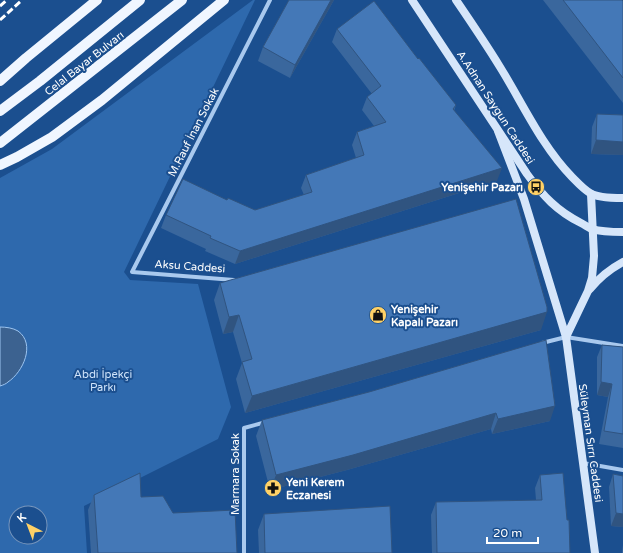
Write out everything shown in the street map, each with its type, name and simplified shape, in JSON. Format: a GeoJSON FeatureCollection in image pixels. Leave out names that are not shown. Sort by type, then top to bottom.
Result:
{"type":"FeatureCollection","features":[{"type":"Feature","properties":{"kind":"main road"},"geometry":{"type":"LineString","coordinates":[[0,81],[97,0]]}},
{"type":"Feature","properties":{"kind":"main road","name":"Celal Bayar Bulvarı"},"geometry":{"type":"LineString","coordinates":[[0,111],[40,81],[140,0]]}},
{"type":"Feature","properties":{"kind":"main road","name":"Celal Bayar Bulvarı"},"geometry":{"type":"LineString","coordinates":[[0,143],[182,0]]}},
{"type":"Feature","properties":{"kind":"main road"},"geometry":{"type":"LineString","coordinates":[[0,165],[52,137],[102,100],[224,0]]}},
{"type":"Feature","properties":{"kind":"main road","name":"A.Adnan Saygun Caddesi"},"geometry":{"type":"LineString","coordinates":[[412,0],[536,187],[558,209],[571,218],[593,229]]}},
{"type":"Feature","properties":{"kind":"main road","name":"A.Adnan Saygun Caddesi"},"geometry":{"type":"LineString","coordinates":[[456,0],[500,67],[527,114],[562,167],[591,194]]}},
{"type":"Feature","properties":{"kind":"main road","name":"Süleyman Sırrı Caddesi"},"geometry":{"type":"LineString","coordinates":[[498,131],[566,336],[595,553]]}},
{"type":"Feature","properties":{"kind":"main road"},"geometry":{"type":"LineString","coordinates":[[566,336],[588,291],[592,272],[594,256],[591,194],[609,198],[623,198]]}},
{"type":"Feature","properties":{"kind":"main road"},"geometry":{"type":"LineString","coordinates":[[593,229],[623,232]]}},
{"type":"Feature","properties":{"kind":"main road"},"geometry":{"type":"LineString","coordinates":[[588,291],[614,267],[623,262]]}},
{"type":"Feature","properties":{"kind":"street","name":"M.Rauf İnan Sokak"},"geometry":{"type":"LineString","coordinates":[[132,272],[270,0]]}},
{"type":"Feature","properties":{"kind":"street","name":"Aksu Caddesi"},"geometry":{"type":"LineString","coordinates":[[132,272],[234,280],[242,278]]}},
{"type":"Feature","properties":{"kind":"street"},"geometry":{"type":"LineString","coordinates":[[535,345],[566,336],[623,346]]}},
{"type":"Feature","properties":{"kind":"street","name":"Marmara Sokak"},"geometry":{"type":"LineString","coordinates":[[244,553],[244,428],[267,421]]}},
{"type":"Feature","properties":{"kind":"street"},"geometry":{"type":"LineString","coordinates":[[583,463],[623,470]]}},
{"type":"Feature","properties":{"kind":"green space","name":"Abdi İpekçi Parkı"},"geometry":{"type":"Polygon","coordinates":[[[255,0],[124,272],[130,280],[198,284],[231,407],[218,439],[84,506],[87,553],[0,553],[0,178],[52,149],[255,0]]]}},
{"type":"Feature","properties":{"kind":"shaded area"},"geometry":{"type":"Polygon","coordinates":[[[0,327],[18,331],[26,343],[27,350],[23,365],[18,372],[7,383],[0,386],[0,327]]]}},
{"type":"Feature","properties":{"kind":"building"},"geometry":{"type":"Polygon","coordinates":[[[289,0],[331,0],[295,65],[263,47],[289,0]]]}},
{"type":"Feature","properties":{"kind":"building"},"geometry":{"type":"Polygon","coordinates":[[[563,0],[623,1],[623,78],[563,0]]]}},
{"type":"Feature","properties":{"kind":"building"},"geometry":{"type":"Polygon","coordinates":[[[374,1],[418,59],[419,58],[456,105],[453,109],[502,168],[240,251],[210,238],[211,236],[166,215],[183,179],[227,200],[228,198],[255,210],[312,192],[306,175],[364,155],[357,132],[386,122],[367,97],[381,86],[337,29],[374,1]]]}},
{"type":"Feature","properties":{"kind":"building"},"geometry":{"type":"Polygon","coordinates":[[[597,114],[623,115],[623,142],[596,140],[597,114]]]}},
{"type":"Feature","properties":{"kind":"building","name":"Yenişehir Kapalı Pazarı"},"geometry":{"type":"Polygon","coordinates":[[[516,199],[547,307],[547,312],[252,396],[242,362],[252,359],[239,315],[229,317],[220,283],[516,199]]]}},
{"type":"Feature","properties":{"kind":"building"},"geometry":{"type":"Polygon","coordinates":[[[546,340],[555,406],[498,419],[496,413],[353,455],[276,475],[262,420],[369,392],[546,340]]]}},
{"type":"Feature","properties":{"kind":"building"},"geometry":{"type":"Polygon","coordinates":[[[602,345],[623,347],[623,434],[604,431],[612,384],[601,382],[602,345]]]}},
{"type":"Feature","properties":{"kind":"building"},"geometry":{"type":"Polygon","coordinates":[[[140,473],[141,497],[163,496],[173,513],[235,510],[237,553],[98,553],[94,495],[140,473]]]}},
{"type":"Feature","properties":{"kind":"building"},"geometry":{"type":"Polygon","coordinates":[[[563,473],[567,520],[569,520],[570,553],[437,553],[436,502],[542,500],[540,475],[563,473]]]}},
{"type":"Feature","properties":{"kind":"building"},"geometry":{"type":"Polygon","coordinates":[[[613,474],[623,476],[623,514],[616,513],[613,474]]]}},
{"type":"Feature","properties":{"kind":"building"},"geometry":{"type":"Polygon","coordinates":[[[390,506],[392,553],[265,553],[264,514],[390,506]]]}},
{"type":"Feature","properties":{"kind":"railway"},"geometry":{"type":"LineString","coordinates":[[0,6],[7,0]]}},
{"type":"Feature","properties":{"kind":"railway"},"geometry":{"type":"LineString","coordinates":[[0,20],[22,0]]}},
{"type":"Feature","properties":{"kind":"place","name":"Yenişehir Pazarı"},"geometry":{"type":"Point","coordinates":[536,187]}},
{"type":"Feature","properties":{"kind":"place","name":"Yenişehir Kapalı Pazarı"},"geometry":{"type":"Point","coordinates":[378,315]}},
{"type":"Feature","properties":{"kind":"place","name":"Yeni Kerem Eczanesi"},"geometry":{"type":"Point","coordinates":[273,488]}}]}
